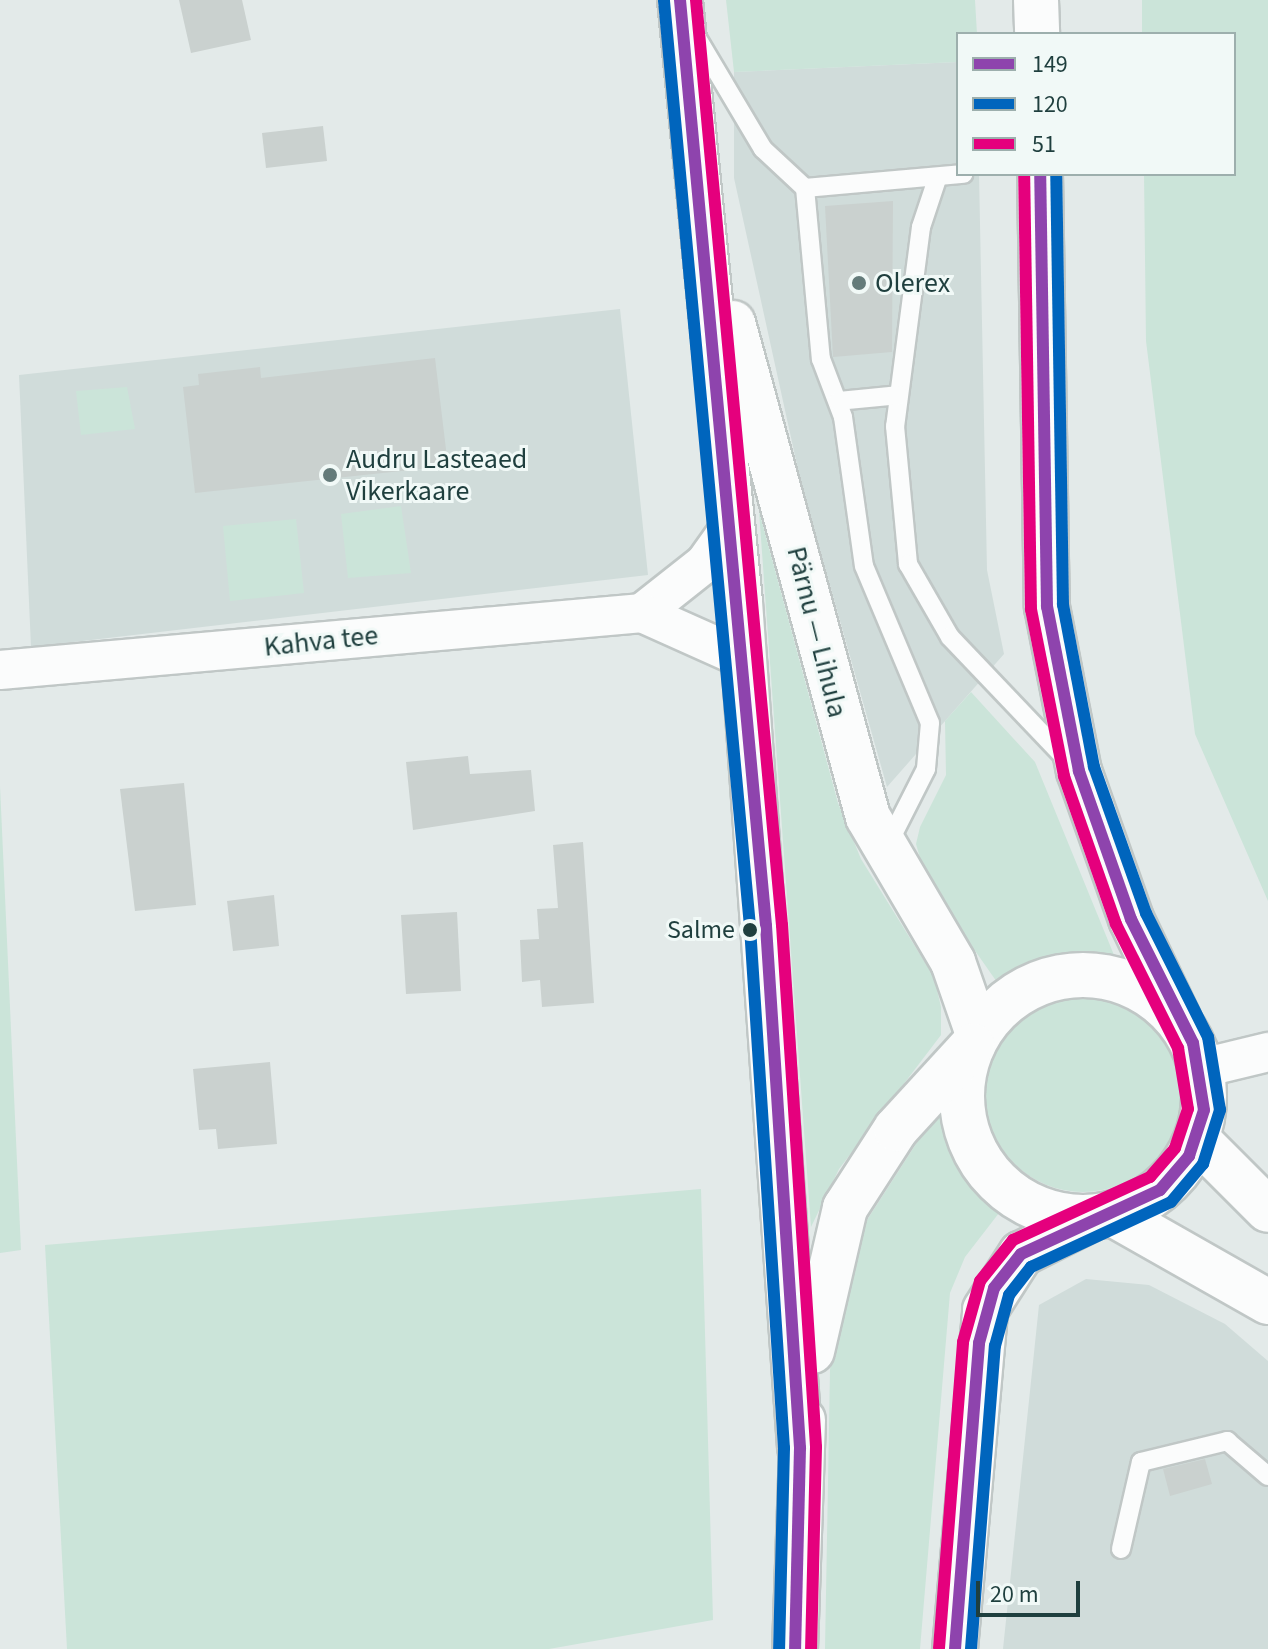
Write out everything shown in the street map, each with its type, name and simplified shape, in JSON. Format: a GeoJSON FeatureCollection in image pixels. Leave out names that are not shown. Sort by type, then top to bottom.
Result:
{"type":"FeatureCollection","features":[{"type":"Feature","properties":{"kind":"main road"},"geometry":{"type":"LineString","coordinates":[[1036,0],[1037,32]]}},
{"type":"Feature","properties":{"kind":"main road"},"geometry":{"type":"LineString","coordinates":[[681,3],[745,659],[800,1448],[795,1649]]}},
{"type":"Feature","properties":{"kind":"main road"},"geometry":{"type":"LineString","coordinates":[[955,1649],[985,1310],[1021,1254],[1160,1190],[1197,1139],[1202,1068],[1131,919],[1079,771],[1047,607],[1040,176]]}},
{"type":"Feature","properties":{"kind":"main road","name":"Pärnu — Lihula"},"geometry":{"type":"LineString","coordinates":[[701,211],[855,778],[884,852],[953,962],[975,1040]]}},
{"type":"Feature","properties":{"kind":"main road"},"geometry":{"type":"LineString","coordinates":[[800,1448],[818,1304],[845,1208],[896,1129],[1015,995],[1082,974],[1128,983],[1179,1020]]}},
{"type":"Feature","properties":{"kind":"main road"},"geometry":{"type":"LineString","coordinates":[[975,1040],[962,1103],[985,1167],[1033,1206],[1104,1215],[1268,1302]]}},
{"type":"Feature","properties":{"kind":"main road"},"geometry":{"type":"LineString","coordinates":[[1197,1139],[1268,1210]]}},
{"type":"Feature","properties":{"kind":"street"},"geometry":{"type":"LineString","coordinates":[[642,613],[705,563],[732,525]]}},
{"type":"Feature","properties":{"kind":"street","name":"Kahva tee"},"geometry":{"type":"LineString","coordinates":[[0,670],[642,613],[745,659]]}},
{"type":"Feature","properties":{"kind":"street"},"geometry":{"type":"LineString","coordinates":[[1202,1068],[1268,1052]]}},
{"type":"Feature","properties":{"kind":"lane"},"geometry":{"type":"LineString","coordinates":[[681,3],[728,99],[763,149],[805,188],[821,359],[838,401],[864,566],[930,723],[926,769],[884,852]]}},
{"type":"Feature","properties":{"kind":"lane"},"geometry":{"type":"LineString","coordinates":[[805,188],[956,175]]}},
{"type":"Feature","properties":{"kind":"lane"},"geometry":{"type":"LineString","coordinates":[[937,179],[921,227],[895,426],[908,564],[950,637],[1079,771]]}},
{"type":"Feature","properties":{"kind":"lane"},"geometry":{"type":"LineString","coordinates":[[838,401],[899,395]]}},
{"type":"Feature","properties":{"kind":"lane"},"geometry":{"type":"LineString","coordinates":[[1121,1549],[1141,1462],[1227,1441],[1268,1476]]}},
{"type":"Feature","properties":{"kind":"shaded area"},"geometry":{"type":"Polygon","coordinates":[[[956,62],[956,176],[979,176],[987,570],[1004,654],[887,787],[801,483],[734,178],[734,72],[956,62]]]}},
{"type":"Feature","properties":{"kind":"shaded area","name":"Audru Lasteaed Vikerkaare"},"geometry":{"type":"Polygon","coordinates":[[[620,309],[648,575],[31,647],[19,375],[620,309]]]}},
{"type":"Feature","properties":{"kind":"shaded area"},"geometry":{"type":"Polygon","coordinates":[[[1086,1279],[1149,1285],[1225,1324],[1268,1361],[1268,1649],[1003,1649],[1039,1305],[1086,1279]]]}},
{"type":"Feature","properties":{"kind":"green space"},"geometry":{"type":"Polygon","coordinates":[[[726,0],[975,0],[977,32],[956,32],[956,62],[734,72],[726,0]]]}},
{"type":"Feature","properties":{"kind":"green space"},"geometry":{"type":"Polygon","coordinates":[[[1142,0],[1268,0],[1268,901],[1195,734],[1146,341],[1144,176],[1236,176],[1236,32],[1142,32],[1142,0]]]}},
{"type":"Feature","properties":{"kind":"green space"},"geometry":{"type":"Polygon","coordinates":[[[127,387],[135,429],[81,435],[76,391],[127,387]]]}},
{"type":"Feature","properties":{"kind":"green space"},"geometry":{"type":"Polygon","coordinates":[[[401,506],[411,573],[348,578],[341,514],[401,506]]]}},
{"type":"Feature","properties":{"kind":"green space"},"geometry":{"type":"Polygon","coordinates":[[[759,511],[838,803],[861,859],[934,977],[941,1007],[941,1035],[839,1169],[811,1227],[759,511]]]}},
{"type":"Feature","properties":{"kind":"green space"},"geometry":{"type":"Polygon","coordinates":[[[296,519],[304,593],[230,601],[223,526],[296,519]]]}},
{"type":"Feature","properties":{"kind":"green space"},"geometry":{"type":"Polygon","coordinates":[[[971,692],[1035,762],[1114,955],[1078,953],[999,985],[927,882],[916,844],[920,827],[946,775],[945,721],[971,692]]]}},
{"type":"Feature","properties":{"kind":"green space"},"geometry":{"type":"Polygon","coordinates":[[[0,786],[21,1250],[0,1253],[0,786]]]}},
{"type":"Feature","properties":{"kind":"green space"},"geometry":{"type":"Polygon","coordinates":[[[1083,996],[1120,1004],[1152,1025],[1173,1057],[1181,1094],[1173,1131],[1152,1163],[1120,1184],[1083,1192],[1046,1184],[1014,1163],[993,1131],[985,1094],[993,1057],[1014,1025],[1046,1004],[1083,996]]]}},
{"type":"Feature","properties":{"kind":"green space"},"geometry":{"type":"Polygon","coordinates":[[[941,1105],[951,1147],[980,1196],[999,1213],[965,1257],[950,1293],[920,1649],[825,1649],[830,1370],[838,1291],[858,1234],[941,1105]]]}},
{"type":"Feature","properties":{"kind":"green space"},"geometry":{"type":"Polygon","coordinates":[[[701,1189],[713,1620],[549,1649],[67,1649],[45,1245],[701,1189]]]}},
{"type":"Feature","properties":{"kind":"building"},"geometry":{"type":"Polygon","coordinates":[[[179,0],[242,0],[251,40],[191,53],[179,0]]]}},
{"type":"Feature","properties":{"kind":"building"},"geometry":{"type":"Polygon","coordinates":[[[323,126],[327,161],[266,168],[262,133],[323,126]]]}},
{"type":"Feature","properties":{"kind":"building","name":"Olerex"},"geometry":{"type":"Polygon","coordinates":[[[893,201],[892,352],[833,357],[825,206],[893,201]]]}},
{"type":"Feature","properties":{"kind":"building"},"geometry":{"type":"Polygon","coordinates":[[[435,358],[448,466],[195,493],[183,387],[199,385],[198,374],[260,367],[261,378],[435,358]]]}},
{"type":"Feature","properties":{"kind":"building"},"geometry":{"type":"Polygon","coordinates":[[[468,756],[470,774],[531,770],[535,811],[413,830],[406,762],[468,756]]]}},
{"type":"Feature","properties":{"kind":"building"},"geometry":{"type":"Polygon","coordinates":[[[184,783],[196,905],[135,911],[120,789],[184,783]]]}},
{"type":"Feature","properties":{"kind":"building"},"geometry":{"type":"Polygon","coordinates":[[[583,842],[594,1003],[542,1007],[540,980],[522,982],[520,940],[539,939],[537,909],[558,908],[553,845],[583,842]]]}},
{"type":"Feature","properties":{"kind":"building"},"geometry":{"type":"Polygon","coordinates":[[[274,895],[279,946],[233,951],[227,901],[274,895]]]}},
{"type":"Feature","properties":{"kind":"building"},"geometry":{"type":"Polygon","coordinates":[[[457,912],[461,991],[406,994],[401,915],[457,912]]]}},
{"type":"Feature","properties":{"kind":"building"},"geometry":{"type":"Polygon","coordinates":[[[270,1062],[277,1144],[218,1149],[216,1129],[199,1130],[193,1069],[270,1062]]]}},
{"type":"Feature","properties":{"kind":"building"},"geometry":{"type":"Polygon","coordinates":[[[1205,1459],[1212,1484],[1170,1496],[1163,1469],[1205,1459]]]}},
{"type":"Feature","properties":{"kind":"transit line","name":"149"},"geometry":{"type":"LineString","coordinates":[[680,0],[766,926],[800,1448],[795,1649]]}},
{"type":"Feature","properties":{"kind":"transit line","name":"51"},"geometry":{"type":"LineString","coordinates":[[696,0],[782,925],[816,1447],[811,1649]]}},
{"type":"Feature","properties":{"kind":"transit line","name":"120"},"geometry":{"type":"LineString","coordinates":[[664,1],[750,927],[784,1448],[779,1649]]}},
{"type":"Feature","properties":{"kind":"transit line","name":"51"},"geometry":{"type":"LineString","coordinates":[[939,1648],[963,1342],[980,1281],[1013,1240],[1150,1177],[1175,1148],[1188,1109],[1178,1048],[1116,924],[1064,776],[1031,610],[1024,176]]}},
{"type":"Feature","properties":{"kind":"transit line","name":"149"},"geometry":{"type":"LineString","coordinates":[[955,1649],[979,1343],[994,1288],[1021,1254],[1160,1190],[1189,1156],[1204,1110],[1193,1043],[1131,919],[1079,771],[1047,607],[1040,176]]}},
{"type":"Feature","properties":{"kind":"transit line","name":"120"},"geometry":{"type":"LineString","coordinates":[[971,1649],[995,1346],[1009,1295],[1031,1267],[1171,1202],[1203,1164],[1220,1110],[1208,1037],[1146,913],[1094,767],[1063,605],[1056,176]]}},
{"type":"Feature","properties":{"kind":"place","name":"Olerex"},"geometry":{"type":"Point","coordinates":[859,283]}},
{"type":"Feature","properties":{"kind":"place","name":"Audru Lasteaed Vikerkaare"},"geometry":{"type":"Point","coordinates":[330,475]}},
{"type":"Feature","properties":{"kind":"place","name":"Salme"},"geometry":{"type":"Point","coordinates":[750,930]}}]}
